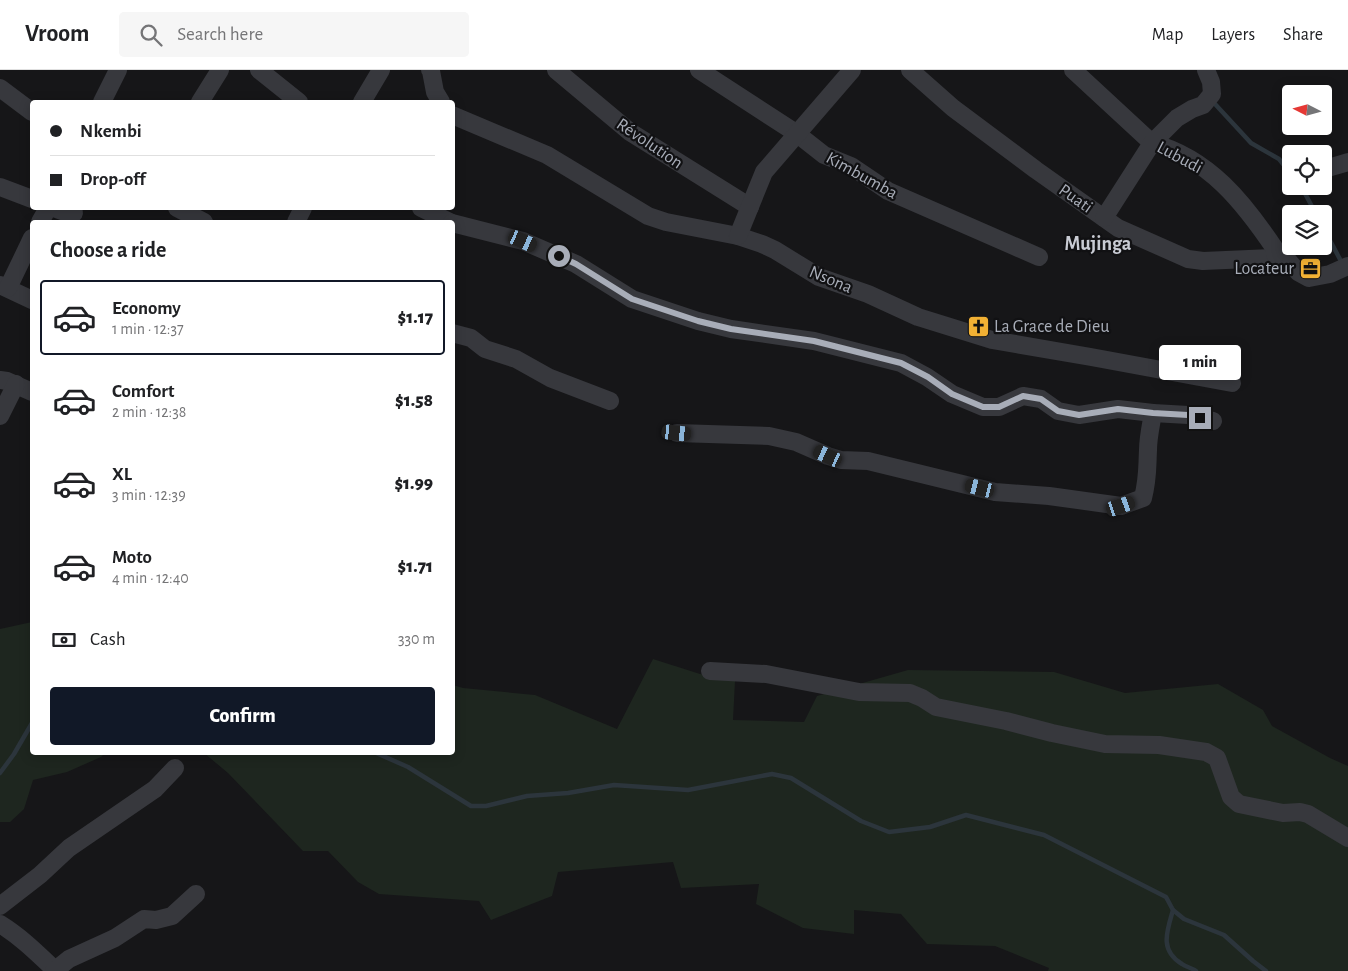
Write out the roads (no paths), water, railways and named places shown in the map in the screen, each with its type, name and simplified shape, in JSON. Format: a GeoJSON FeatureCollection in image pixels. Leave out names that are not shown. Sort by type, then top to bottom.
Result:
{"type":"FeatureCollection","features":[{"type":"Feature","properties":{"kind":"street"},"geometry":{"type":"LineString","coordinates":[[103,100],[118,70]]}},
{"type":"Feature","properties":{"kind":"street"},"geometry":{"type":"LineString","coordinates":[[201,100],[220,70]]}},
{"type":"Feature","properties":{"kind":"street"},"geometry":{"type":"LineString","coordinates":[[259,70],[296,100]]}},
{"type":"Feature","properties":{"kind":"street"},"geometry":{"type":"LineString","coordinates":[[363,100],[381,70]]}},
{"type":"Feature","properties":{"kind":"street"},"geometry":{"type":"LineString","coordinates":[[432,70],[435,92],[440,100]]}},
{"type":"Feature","properties":{"kind":"street","name":"Révolution"},"geometry":{"type":"LineString","coordinates":[[556,70],[630,132],[750,208]]}},
{"type":"Feature","properties":{"kind":"street","name":"Kimbumba"},"geometry":{"type":"LineString","coordinates":[[699,70],[796,133],[824,155],[851,166],[888,191],[1038,256]]}},
{"type":"Feature","properties":{"kind":"street"},"geometry":{"type":"LineString","coordinates":[[738,236],[764,172],[852,70]]}},
{"type":"Feature","properties":{"kind":"street","name":"Puati"},"geometry":{"type":"LineString","coordinates":[[910,70],[961,113],[1118,228],[1188,259],[1203,261],[1272,258],[1275,254]]}},
{"type":"Feature","properties":{"kind":"street","name":"Lubudi"},"geometry":{"type":"LineString","coordinates":[[1073,70],[1152,143],[1186,157],[1220,180],[1256,220],[1275,249],[1275,254]]}},
{"type":"Feature","properties":{"kind":"street"},"geometry":{"type":"LineString","coordinates":[[1104,218],[1152,143],[1177,118],[1203,105],[1212,94],[1211,82],[1206,70]]}},
{"type":"Feature","properties":{"kind":"street"},"geometry":{"type":"LineString","coordinates":[[0,88],[30,110]]}},
{"type":"Feature","properties":{"kind":"street","name":"Nsona"},"geometry":{"type":"LineString","coordinates":[[455,116],[547,154],[648,216],[666,222],[738,236],[775,250],[819,278],[868,294],[918,317],[992,340],[1232,383]]}},
{"type":"Feature","properties":{"kind":"street"},"geometry":{"type":"LineString","coordinates":[[1332,167],[1348,162]]}},
{"type":"Feature","properties":{"kind":"street"},"geometry":{"type":"LineString","coordinates":[[0,187],[30,198]]}},
{"type":"Feature","properties":{"kind":"street"},"geometry":{"type":"LineString","coordinates":[[59,210],[70,214],[74,213]]}},
{"type":"Feature","properties":{"kind":"street"},"geometry":{"type":"LineString","coordinates":[[181,210],[200,220]]}},
{"type":"Feature","properties":{"kind":"street"},"geometry":{"type":"LineString","coordinates":[[425,210],[445,220]]}},
{"type":"Feature","properties":{"kind":"street"},"geometry":{"type":"LineString","coordinates":[[455,224],[523,241],[576,264],[632,299],[705,322],[747,332],[814,341],[901,363],[928,377],[952,394],[983,407],[999,407],[1023,396],[1041,399],[1058,411],[1079,415],[1118,409],[1188,415],[1213,420]]}},
{"type":"Feature","properties":{"kind":"street"},"geometry":{"type":"LineString","coordinates":[[30,241],[4,286],[30,299]]}},
{"type":"Feature","properties":{"kind":"street"},"geometry":{"type":"LineString","coordinates":[[1275,254],[1286,258],[1298,272],[1309,278],[1330,274],[1344,268]]}},
{"type":"Feature","properties":{"kind":"street"},"geometry":{"type":"LineString","coordinates":[[455,334],[471,338],[485,349],[516,358],[550,378],[610,401]]}},
{"type":"Feature","properties":{"kind":"street"},"geometry":{"type":"LineString","coordinates":[[0,416],[8,382],[30,391]]}},
{"type":"Feature","properties":{"kind":"street"},"geometry":{"type":"LineString","coordinates":[[677,433],[769,436],[796,442],[841,460],[868,461],[995,492],[1049,496],[1121,506],[1143,498],[1149,468],[1148,449],[1153,413]]}},
{"type":"Feature","properties":{"kind":"street"},"geometry":{"type":"LineString","coordinates":[[710,671],[766,674],[859,692],[910,693],[936,707],[1105,744],[1159,745],[1206,752],[1216,758],[1232,797],[1239,804],[1283,813],[1300,812],[1308,814],[1348,838]]}},
{"type":"Feature","properties":{"kind":"street"},"geometry":{"type":"LineString","coordinates":[[0,906],[84,837],[155,788],[176,768]]}},
{"type":"Feature","properties":{"kind":"street"},"geometry":{"type":"LineString","coordinates":[[0,924],[34,949],[54,971],[69,959],[115,938],[144,920],[156,920],[172,916],[196,894]]}},
{"type":"Feature","properties":{"kind":"waterway"},"geometry":{"type":"LineString","coordinates":[[1215,104],[1251,143],[1279,159],[1282,163]]}},
{"type":"Feature","properties":{"kind":"waterway"},"geometry":{"type":"LineString","coordinates":[[1306,195],[1311,205]]}},
{"type":"Feature","properties":{"kind":"waterway"},"geometry":{"type":"LineString","coordinates":[[1332,244],[1343,265]]}},
{"type":"Feature","properties":{"kind":"waterway"},"geometry":{"type":"LineString","coordinates":[[0,773],[30,726]]}},
{"type":"Feature","properties":{"kind":"waterway"},"geometry":{"type":"LineString","coordinates":[[381,755],[408,767],[471,806],[486,806],[527,796],[568,793],[614,785],[688,790],[772,774],[791,778],[861,821],[889,832],[930,827],[966,815],[1044,835],[1166,897],[1173,910],[1167,933],[1167,946],[1175,959],[1196,971]]}},
{"type":"Feature","properties":{"kind":"waterway"},"geometry":{"type":"LineString","coordinates":[[1173,910],[1184,919],[1224,935],[1266,971]]}},
{"type":"Feature","properties":{"kind":"place","name":"Locateur"},"geometry":{"type":"Point","coordinates":[1310,268]}},
{"type":"Feature","properties":{"kind":"place","name":"La Grace de Dieu"},"geometry":{"type":"Point","coordinates":[978,326]}},
{"type":"Feature","properties":{"kind":"district","name":"Mujinga"},"geometry":{"type":"Point","coordinates":[1098,243]}}]}
